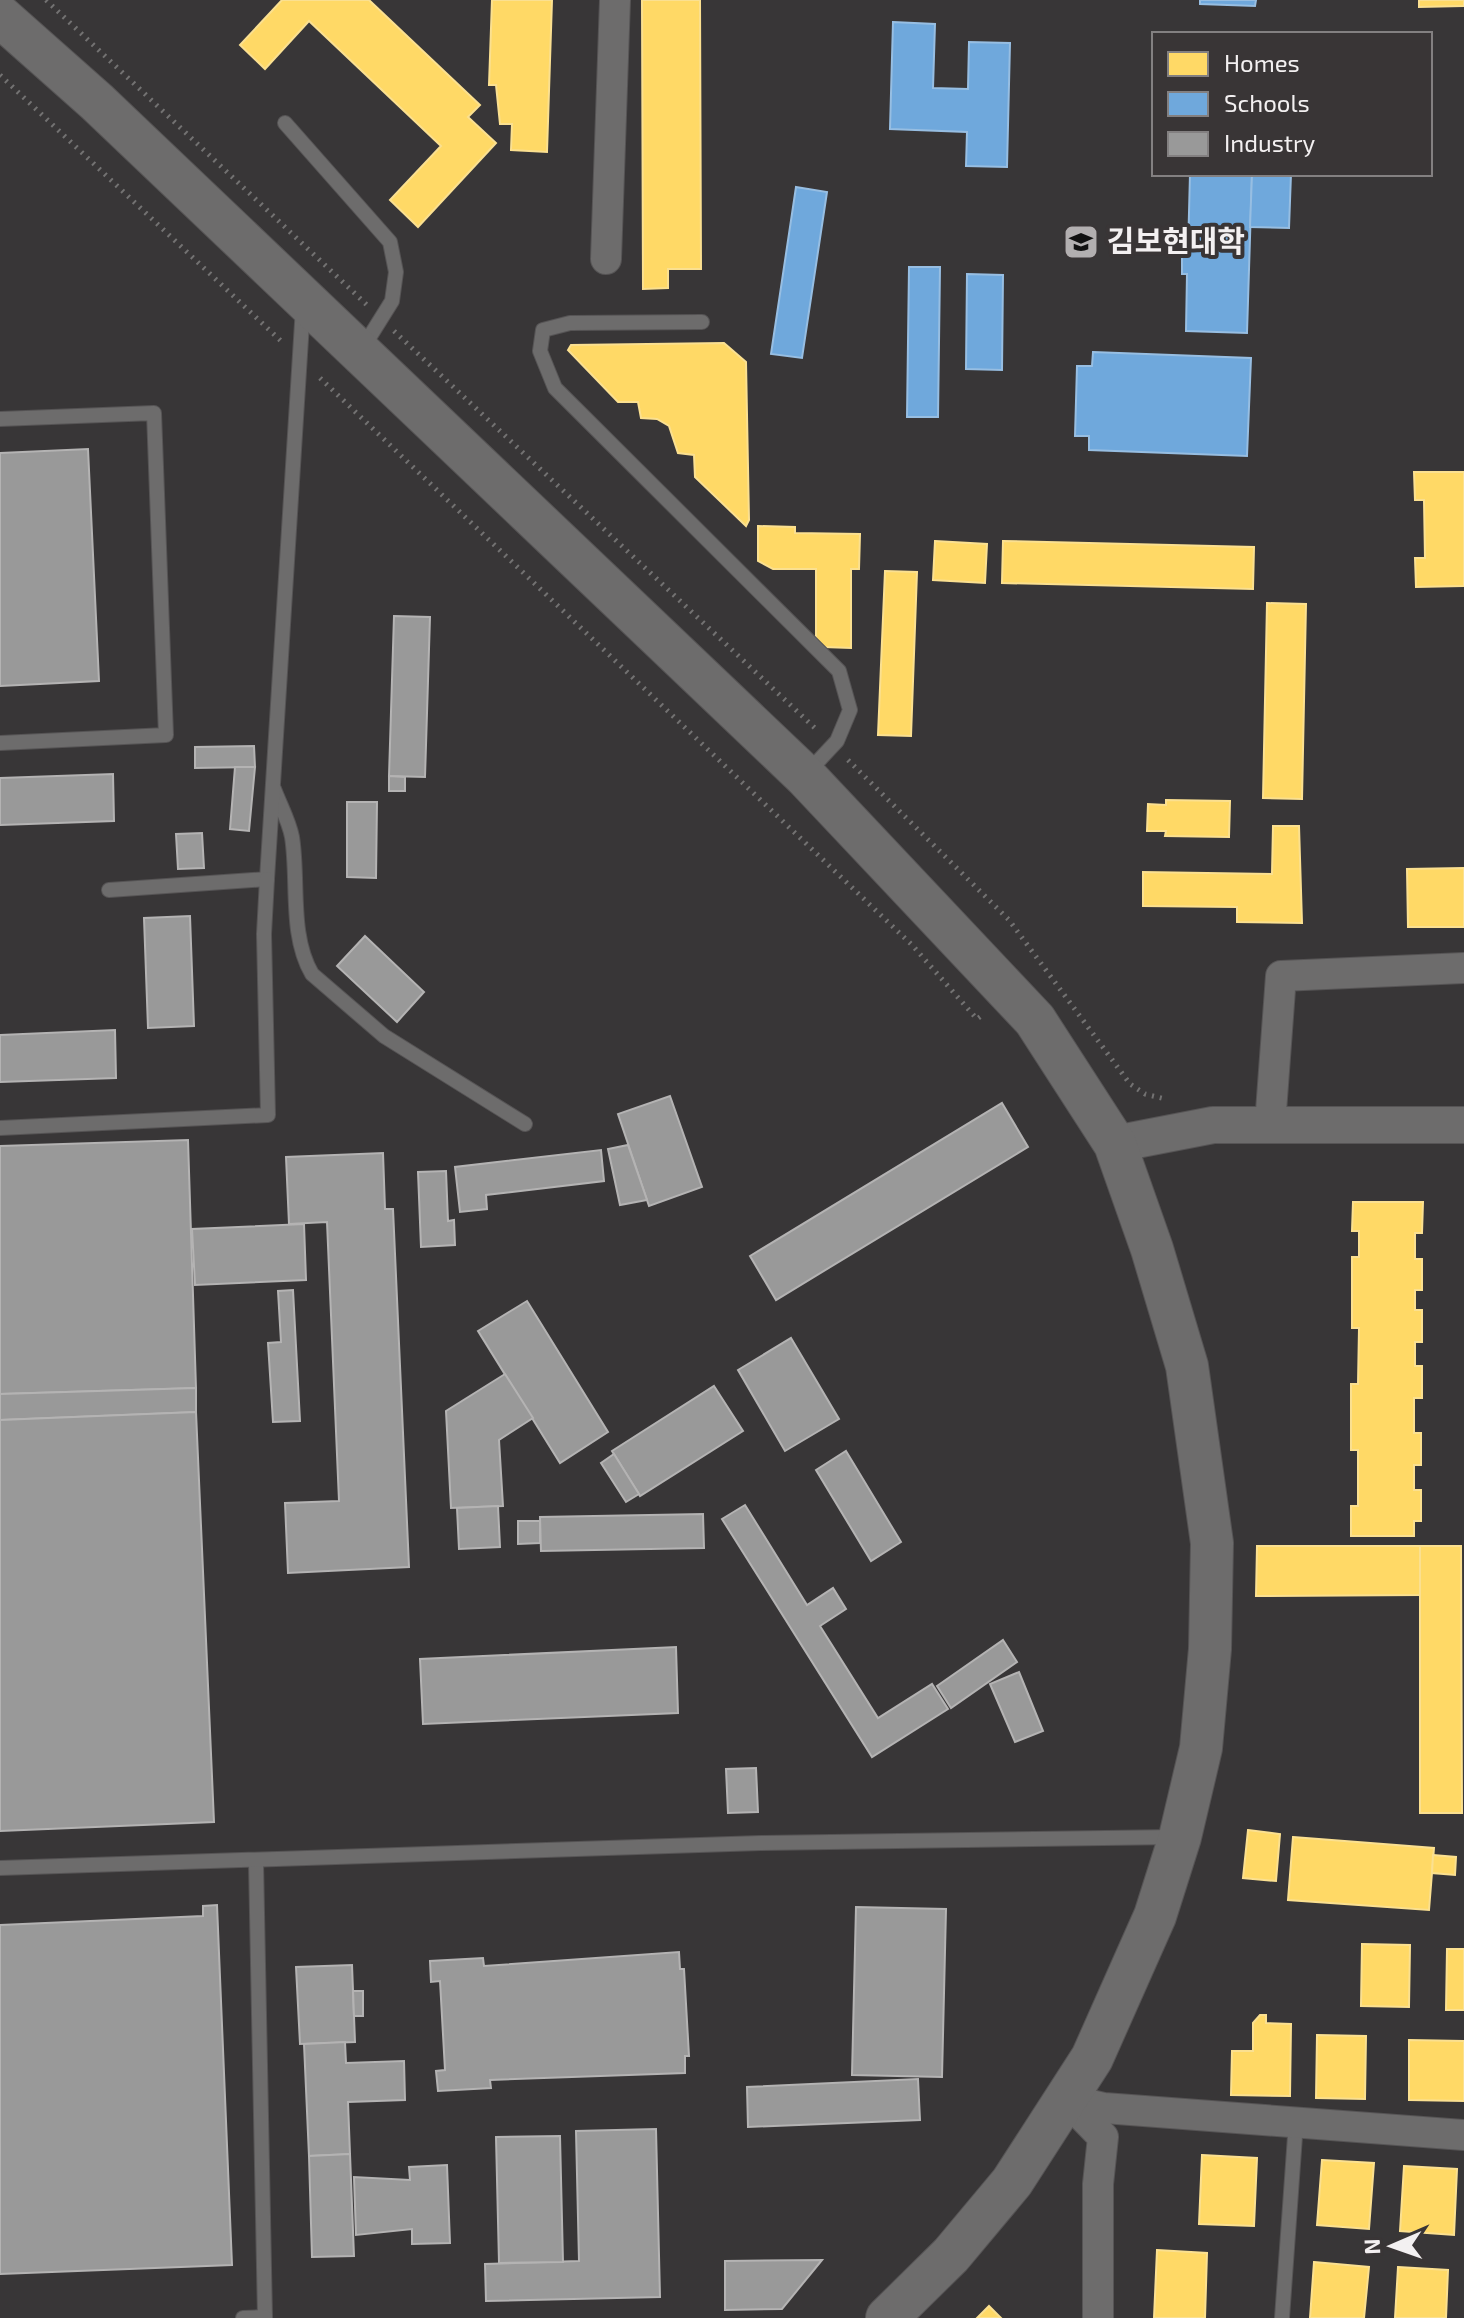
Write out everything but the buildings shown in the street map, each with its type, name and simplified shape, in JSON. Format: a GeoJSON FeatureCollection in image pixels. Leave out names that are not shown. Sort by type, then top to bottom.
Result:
{"type":"FeatureCollection","features":[{"type":"Feature","properties":{"kind":"main road"},"geometry":{"type":"LineString","coordinates":[[0,16],[97,102],[304,299],[371,336],[805,776],[1035,1020],[1115,1144],[1152,1249],[1187,1366],[1212,1543],[1210,1649],[1201,1748],[1180,1837],[1155,1916],[1092,2058],[1012,2182],[951,2255],[887,2318]]}},
{"type":"Feature","properties":{"kind":"street"},"geometry":{"type":"LineString","coordinates":[[606,259],[615,0]]}},
{"type":"Feature","properties":{"kind":"street"},"geometry":{"type":"LineString","coordinates":[[1270,1125],[1281,976],[1464,968]]}},
{"type":"Feature","properties":{"kind":"street"},"geometry":{"type":"LineString","coordinates":[[1115,1144],[1213,1125],[1464,1125]]}},
{"type":"Feature","properties":{"kind":"street"},"geometry":{"type":"LineString","coordinates":[[1066,2099],[1104,2108],[1464,2135]]}},
{"type":"Feature","properties":{"kind":"street"},"geometry":{"type":"LineString","coordinates":[[1066,2099],[1103,2137],[1098,2184],[1098,2318]]}},
{"type":"Feature","properties":{"kind":"lane"},"geometry":{"type":"LineString","coordinates":[[285,123],[390,242],[396,272],[392,301],[371,336]]}},
{"type":"Feature","properties":{"kind":"lane"},"geometry":{"type":"LineString","coordinates":[[0,1128],[268,1115],[264,934],[304,299]]}},
{"type":"Feature","properties":{"kind":"lane"},"geometry":{"type":"LineString","coordinates":[[702,322],[570,323],[543,330],[540,351],[555,388],[839,671],[850,710],[833,745],[805,776]]}},
{"type":"Feature","properties":{"kind":"lane"},"geometry":{"type":"LineString","coordinates":[[0,419],[154,413],[166,735],[0,743]]}},
{"type":"Feature","properties":{"kind":"lane"},"geometry":{"type":"LineString","coordinates":[[273,785],[291,834],[300,934],[305,961],[312,974],[384,1036],[525,1124]]}},
{"type":"Feature","properties":{"kind":"lane"},"geometry":{"type":"LineString","coordinates":[[109,890],[267,879]]}},
{"type":"Feature","properties":{"kind":"lane"},"geometry":{"type":"LineString","coordinates":[[0,1868],[256,1862],[761,1843],[1180,1837]]}},
{"type":"Feature","properties":{"kind":"lane"},"geometry":{"type":"LineString","coordinates":[[243,2318],[265,2317],[256,1862]]}},
{"type":"Feature","properties":{"kind":"lane"},"geometry":{"type":"LineString","coordinates":[[1282,2318],[1296,2122]]}},
{"type":"Feature","properties":{"kind":"path"},"geometry":{"type":"LineString","coordinates":[[46,0],[371,336],[833,745],[1009,920],[1130,1084],[1145,1094],[1178,1099]]}},
{"type":"Feature","properties":{"kind":"path"},"geometry":{"type":"LineString","coordinates":[[0,75],[299,360],[357,411],[912,945],[977,1019],[1043,966]]}},
{"type":"Feature","properties":{"kind":"place","name":"김보현대학"},"geometry":{"type":"Point","coordinates":[1081,242]}}]}
